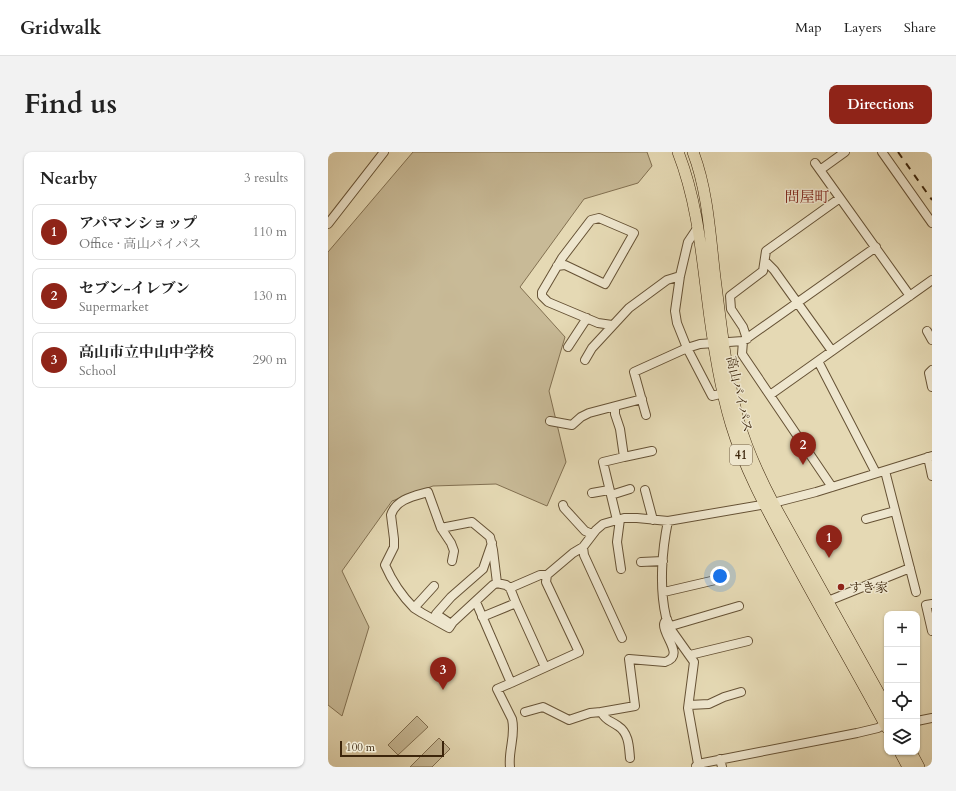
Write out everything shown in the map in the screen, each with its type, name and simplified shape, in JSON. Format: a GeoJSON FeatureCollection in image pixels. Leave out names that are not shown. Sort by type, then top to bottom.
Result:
{"type":"FeatureCollection","features":[{"type":"Feature","properties":{"kind":"highway","name":"高山バイパス"},"geometry":{"type":"LineString","coordinates":[[678,152],[688,180],[698,227],[718,342],[738,419],[755,467],[769,504],[805,581],[884,722]]}},
{"type":"Feature","properties":{"kind":"highway","name":"高山バイパス"},"geometry":{"type":"LineString","coordinates":[[693,152],[701,179],[708,220],[718,342],[724,393],[737,444],[746,468],[828,601],[884,703]]}},
{"type":"Feature","properties":{"kind":"highway"},"geometry":{"type":"LineString","coordinates":[[902,755],[908,767]]}},
{"type":"Feature","properties":{"kind":"highway"},"geometry":{"type":"LineString","coordinates":[[913,755],[919,767]]}},
{"type":"Feature","properties":{"kind":"street"},"geometry":{"type":"LineString","coordinates":[[328,224],[384,152]]}},
{"type":"Feature","properties":{"kind":"street"},"geometry":{"type":"LineString","coordinates":[[845,152],[818,167],[910,296]]}},
{"type":"Feature","properties":{"kind":"street"},"geometry":{"type":"LineString","coordinates":[[882,152],[932,222]]}},
{"type":"Feature","properties":{"kind":"street"},"geometry":{"type":"LineString","coordinates":[[832,487],[742,354],[745,340],[743,327],[731,309],[730,296],[763,271],[766,251],[840,198]]}},
{"type":"Feature","properties":{"kind":"street"},"geometry":{"type":"LineString","coordinates":[[558,266],[564,265],[605,284],[634,233],[599,218],[591,220],[558,266],[542,292],[542,296],[548,302],[598,323],[612,325]]}},
{"type":"Feature","properties":{"kind":"street"},"geometry":{"type":"LineString","coordinates":[[698,227],[688,242],[680,276],[675,311],[677,323],[687,348],[712,396],[724,393]]}},
{"type":"Feature","properties":{"kind":"street"},"geometry":{"type":"LineString","coordinates":[[646,415],[634,372],[687,348],[700,344],[745,340],[876,247]]}},
{"type":"Feature","properties":{"kind":"street"},"geometry":{"type":"LineString","coordinates":[[765,261],[774,270],[832,351]]}},
{"type":"Feature","properties":{"kind":"street"},"geometry":{"type":"LineString","coordinates":[[585,360],[592,348],[629,308],[667,280],[680,276]]}},
{"type":"Feature","properties":{"kind":"street"},"geometry":{"type":"LineString","coordinates":[[770,395],[932,280]]}},
{"type":"Feature","properties":{"kind":"street"},"geometry":{"type":"LineString","coordinates":[[568,347],[587,318]]}},
{"type":"Feature","properties":{"kind":"street"},"geometry":{"type":"LineString","coordinates":[[927,332],[932,340]]}},
{"type":"Feature","properties":{"kind":"street"},"geometry":{"type":"LineString","coordinates":[[818,361],[876,473]]}},
{"type":"Feature","properties":{"kind":"street"},"geometry":{"type":"LineString","coordinates":[[932,370],[929,373],[932,387]]}},
{"type":"Feature","properties":{"kind":"street"},"geometry":{"type":"LineString","coordinates":[[550,421],[572,426],[581,417],[589,413],[642,399]]}},
{"type":"Feature","properties":{"kind":"street"},"geometry":{"type":"LineString","coordinates":[[615,407],[615,414],[620,429],[624,456]]}},
{"type":"Feature","properties":{"kind":"street"},"geometry":{"type":"LineString","coordinates":[[621,569],[617,542],[618,519],[603,462],[624,456],[652,451]]}},
{"type":"Feature","properties":{"kind":"street"},"geometry":{"type":"LineString","coordinates":[[510,588],[540,575],[547,575],[573,553],[583,547],[592,534],[603,524],[618,519],[637,518],[668,521],[769,504],[832,487],[930,457],[932,476]]}},
{"type":"Feature","properties":{"kind":"street"},"geometry":{"type":"LineString","coordinates":[[885,471],[916,592]]}},
{"type":"Feature","properties":{"kind":"street"},"geometry":{"type":"LineString","coordinates":[[592,493],[630,489]]}},
{"type":"Feature","properties":{"kind":"street"},"geometry":{"type":"LineString","coordinates":[[645,490],[653,520]]}},
{"type":"Feature","properties":{"kind":"street"},"geometry":{"type":"LineString","coordinates":[[452,561],[454,551],[451,543],[441,528],[428,492],[402,500],[392,511],[391,515],[394,546],[386,565],[395,585],[414,608],[448,628],[496,583]]}},
{"type":"Feature","properties":{"kind":"street"},"geometry":{"type":"LineString","coordinates":[[563,505],[585,531],[592,534]]}},
{"type":"Feature","properties":{"kind":"street"},"geometry":{"type":"LineString","coordinates":[[866,519],[895,511]]}},
{"type":"Feature","properties":{"kind":"street"},"geometry":{"type":"LineString","coordinates":[[668,521],[664,542],[663,561],[667,619],[674,634],[694,662],[689,705],[697,765],[721,763],[884,726]]}},
{"type":"Feature","properties":{"kind":"street"},"geometry":{"type":"LineString","coordinates":[[441,528],[472,522],[490,537],[492,543],[496,583]]}},
{"type":"Feature","properties":{"kind":"street"},"geometry":{"type":"LineString","coordinates":[[451,624],[436,614],[451,597],[483,569],[492,543]]}},
{"type":"Feature","properties":{"kind":"street"},"geometry":{"type":"LineString","coordinates":[[583,547],[584,555],[622,638]]}},
{"type":"Feature","properties":{"kind":"street"},"geometry":{"type":"LineString","coordinates":[[641,562],[663,561]]}},
{"type":"Feature","properties":{"kind":"street"},"geometry":{"type":"LineString","coordinates":[[828,601],[910,568]]}},
{"type":"Feature","properties":{"kind":"street"},"geometry":{"type":"LineString","coordinates":[[510,767],[509,756],[514,729],[512,719],[497,690],[579,652],[546,582],[547,575]]}},
{"type":"Feature","properties":{"kind":"street"},"geometry":{"type":"LineString","coordinates":[[664,592],[724,578]]}},
{"type":"Feature","properties":{"kind":"street"},"geometry":{"type":"LineString","coordinates":[[496,583],[506,585],[510,588],[545,667]]}},
{"type":"Feature","properties":{"kind":"street"},"geometry":{"type":"LineString","coordinates":[[414,608],[434,586]]}},
{"type":"Feature","properties":{"kind":"street"},"geometry":{"type":"LineString","coordinates":[[476,602],[511,683]]}},
{"type":"Feature","properties":{"kind":"street"},"geometry":{"type":"LineString","coordinates":[[482,617],[516,603]]}},
{"type":"Feature","properties":{"kind":"street"},"geometry":{"type":"LineString","coordinates":[[932,604],[926,605],[932,631]]}},
{"type":"Feature","properties":{"kind":"street"},"geometry":{"type":"LineString","coordinates":[[671,626],[740,606]]}},
{"type":"Feature","properties":{"kind":"street"},"geometry":{"type":"LineString","coordinates":[[525,712],[543,707],[569,720],[590,713],[635,706],[629,659],[666,662],[673,657],[674,650],[664,624],[667,619]]}},
{"type":"Feature","properties":{"kind":"street"},"geometry":{"type":"LineString","coordinates":[[690,655],[748,641]]}},
{"type":"Feature","properties":{"kind":"street"},"geometry":{"type":"LineString","coordinates":[[689,705],[710,704],[724,697],[741,692]]}},
{"type":"Feature","properties":{"kind":"street"},"geometry":{"type":"LineString","coordinates":[[601,712],[606,720],[618,726],[625,733],[628,739],[630,758]]}},
{"type":"Feature","properties":{"kind":"street"},"geometry":{"type":"LineString","coordinates":[[920,720],[932,718]]}},
{"type":"Feature","properties":{"kind":"shaded area"},"geometry":{"type":"Polygon","coordinates":[[[413,152],[647,152],[652,166],[638,183],[584,199],[520,287],[565,337],[549,391],[566,462],[547,506],[496,484],[433,486],[392,501],[342,571],[369,627],[342,716],[328,705],[328,252],[413,152]]]}},
{"type":"Feature","properties":{"kind":"shaded area"},"geometry":{"type":"Polygon","coordinates":[[[417,716],[428,727],[398,755],[388,745],[417,716]]]}},
{"type":"Feature","properties":{"kind":"shaded area"},"geometry":{"type":"Polygon","coordinates":[[[439,738],[450,749],[432,767],[410,767],[439,738]]]}},
{"type":"Feature","properties":{"kind":"railway"},"geometry":{"type":"LineString","coordinates":[[898,152],[932,200]]}},
{"type":"Feature","properties":{"kind":"place","name":"セブン-イレブン"},"geometry":{"type":"Point","coordinates":[803,465]}},
{"type":"Feature","properties":{"kind":"place","name":"アパマンショップ"},"geometry":{"type":"Point","coordinates":[829,558]}},
{"type":"Feature","properties":{"kind":"place","name":"すき家"},"geometry":{"type":"Point","coordinates":[841,587]}},
{"type":"Feature","properties":{"kind":"place","name":"高山市立中山中学校"},"geometry":{"type":"Point","coordinates":[443,690]}},
{"type":"Feature","properties":{"kind":"district","name":"問屋町"},"geometry":{"type":"Point","coordinates":[807,197]}}]}
